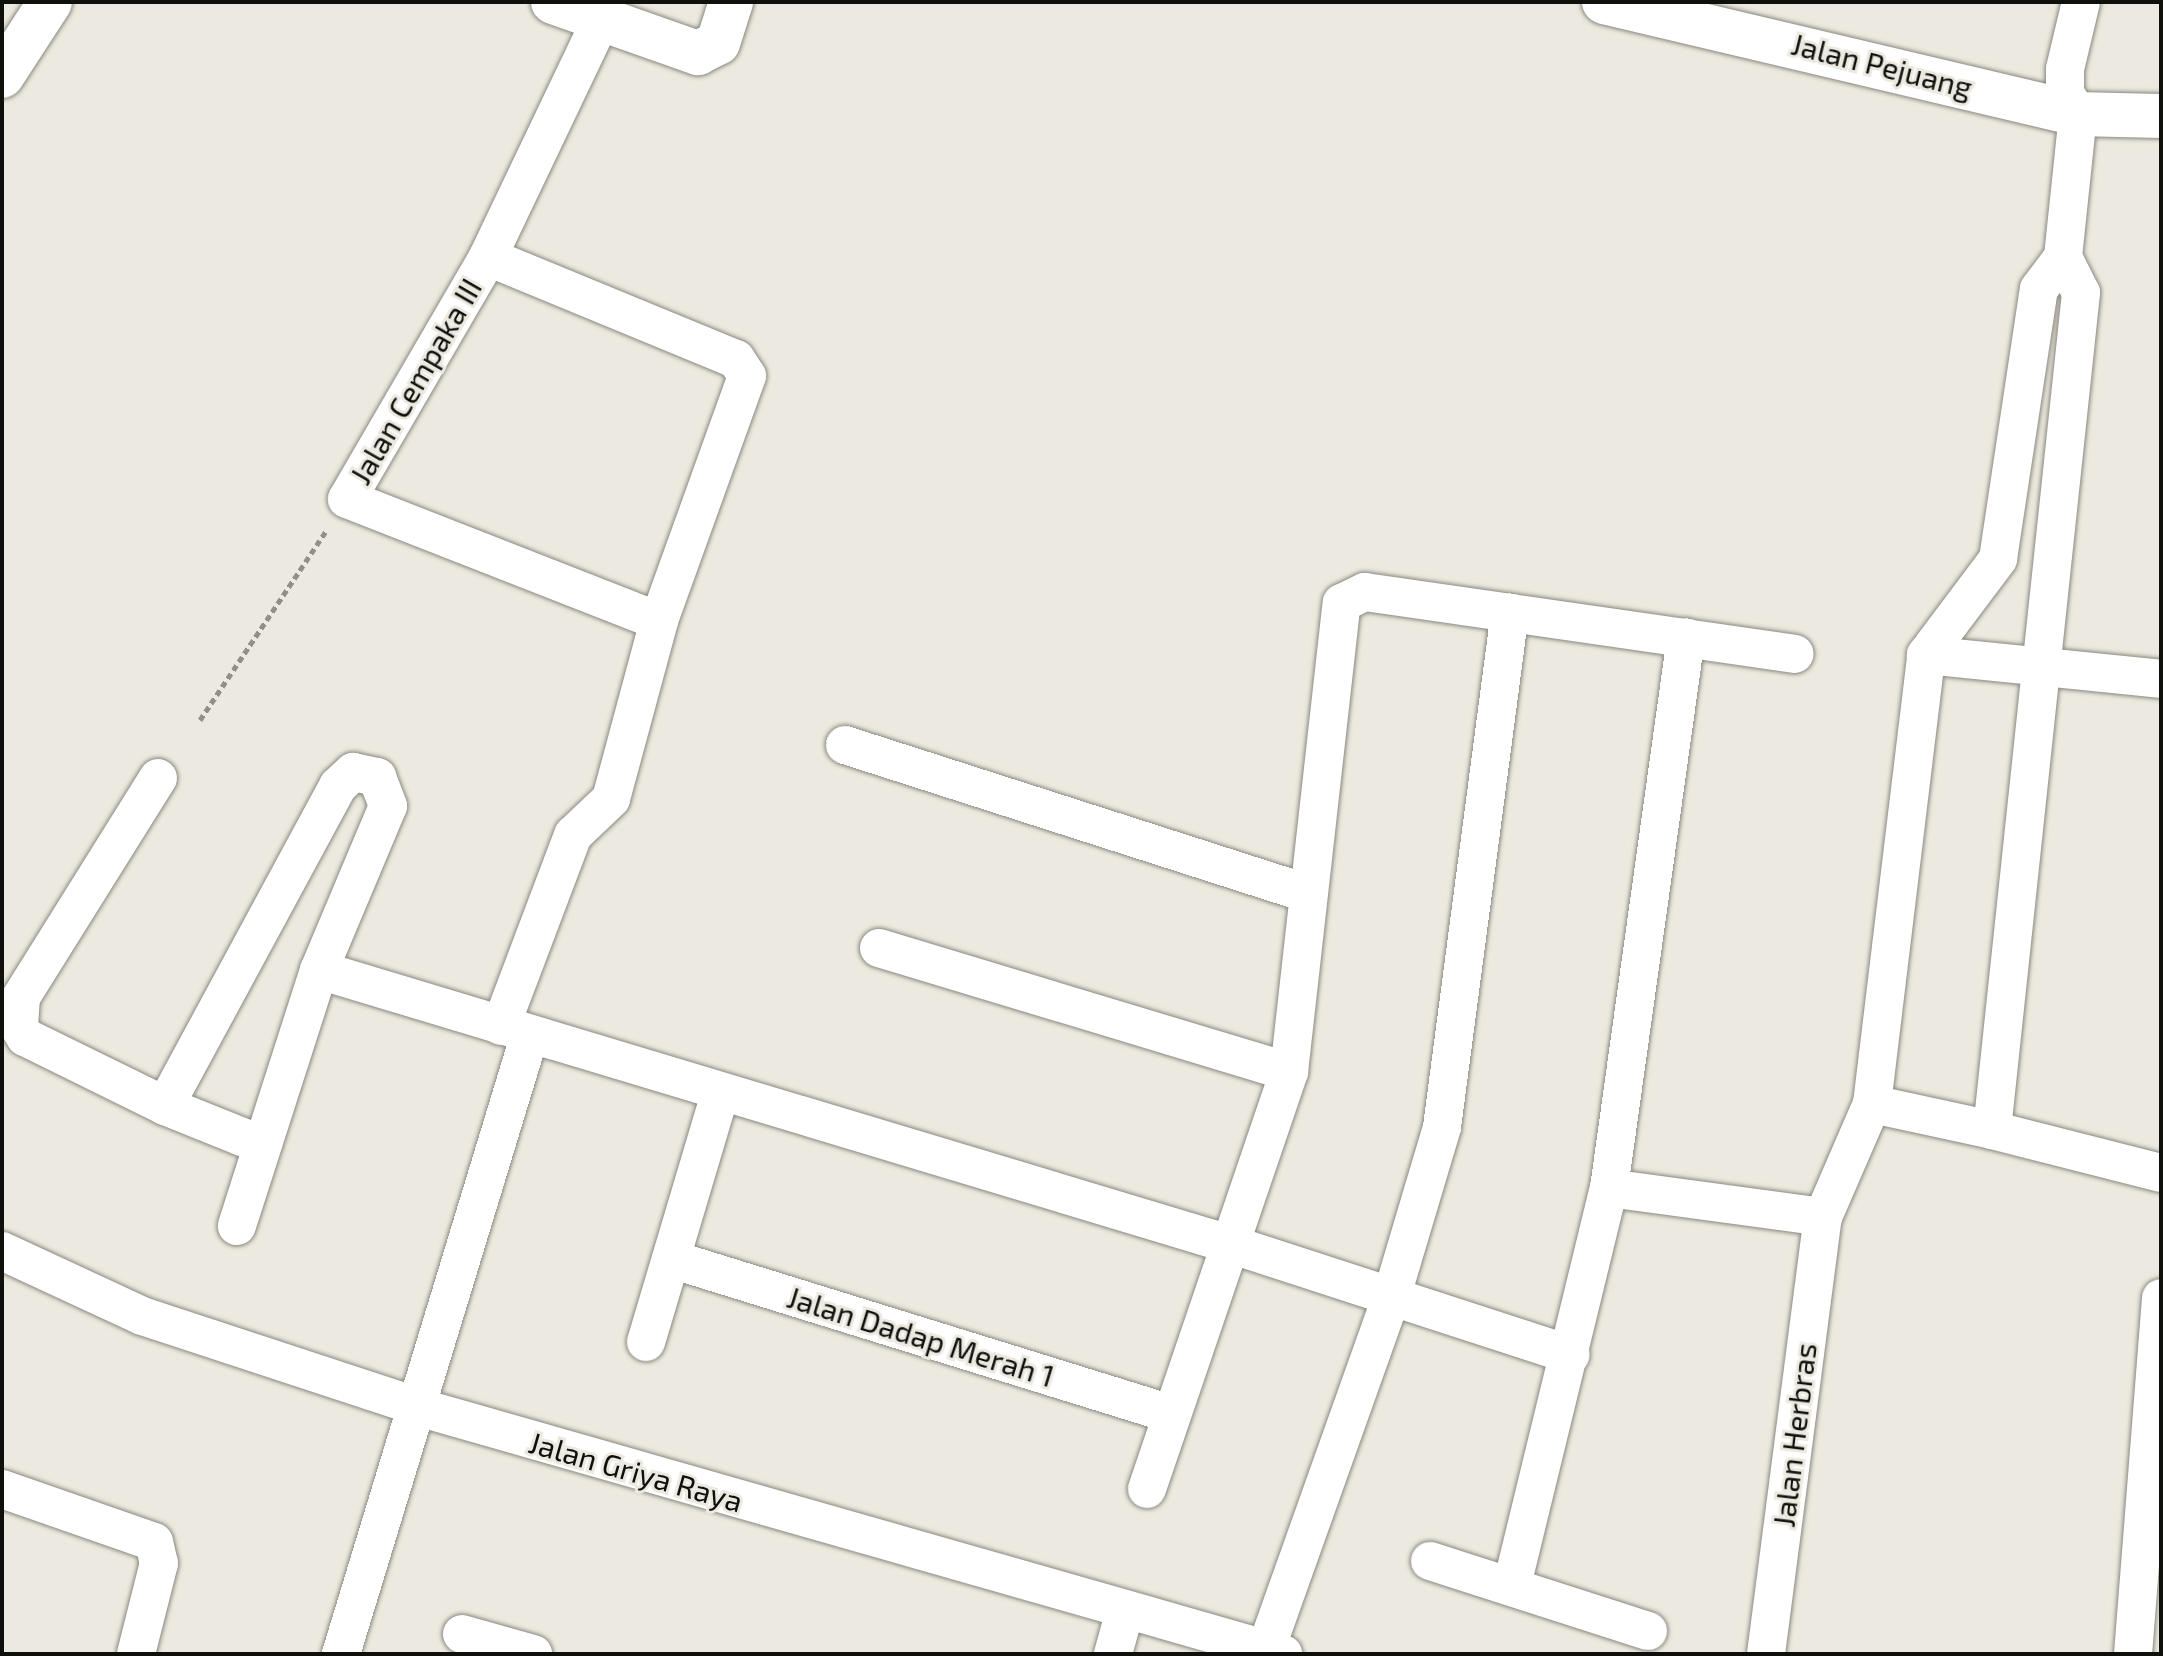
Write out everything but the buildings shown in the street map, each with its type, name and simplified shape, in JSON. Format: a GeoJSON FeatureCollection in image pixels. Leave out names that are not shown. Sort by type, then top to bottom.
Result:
{"type":"FeatureCollection","features":[{"type":"Feature","properties":{"kind":"street"},"geometry":{"type":"LineString","coordinates":[[2,76],[50,2]]}},
{"type":"Feature","properties":{"kind":"street"},"geometry":{"type":"LineString","coordinates":[[553,2],[599,24],[704,52],[722,36],[731,2]]}},
{"type":"Feature","properties":{"kind":"street","name":"Jalan Pejuang"},"geometry":{"type":"LineString","coordinates":[[1604,2],[2078,114],[2161,116]]}},
{"type":"Feature","properties":{"kind":"street"},"geometry":{"type":"LineString","coordinates":[[1926,655],[1998,559],[2039,289],[2063,257],[2078,114],[2065,93],[2065,69],[2081,2]]}},
{"type":"Feature","properties":{"kind":"street","name":"Jalan Cempaka III"},"geometry":{"type":"LineString","coordinates":[[347,499],[488,257],[599,24]]}},
{"type":"Feature","properties":{"kind":"street"},"geometry":{"type":"LineString","coordinates":[[341,1654],[418,1407],[515,1032],[573,835],[611,799],[659,621],[746,365],[488,257]]}},
{"type":"Feature","properties":{"kind":"street"},"geometry":{"type":"LineString","coordinates":[[1992,1130],[2044,665],[2051,564],[2081,293],[2063,257]]}},
{"type":"Feature","properties":{"kind":"street"},"geometry":{"type":"LineString","coordinates":[[347,499],[659,621]]}},
{"type":"Feature","properties":{"kind":"street"},"geometry":{"type":"LineString","coordinates":[[1998,559],[2051,564]]}},
{"type":"Feature","properties":{"kind":"street"},"geometry":{"type":"LineString","coordinates":[[1147,1489],[1233,1245],[1289,1072],[1342,603],[1365,592],[1795,654]]}},
{"type":"Feature","properties":{"kind":"street"},"geometry":{"type":"LineString","coordinates":[[1274,1651],[1392,1295],[1442,1127],[1510,612]]}},
{"type":"Feature","properties":{"kind":"street"},"geometry":{"type":"LineString","coordinates":[[1512,1585],[1571,1355],[1609,1188],[1686,637]]}},
{"type":"Feature","properties":{"kind":"street"},"geometry":{"type":"LineString","coordinates":[[1926,655],[2161,679]]}},
{"type":"Feature","properties":{"kind":"street","name":"Jalan Herbras"},"geometry":{"type":"LineString","coordinates":[[1766,1654],[1823,1217],[1872,1104],[1926,655]]}},
{"type":"Feature","properties":{"kind":"street"},"geometry":{"type":"LineString","coordinates":[[845,745],[1309,894]]}},
{"type":"Feature","properties":{"kind":"street"},"geometry":{"type":"LineString","coordinates":[[165,1106],[338,786],[361,772],[385,786],[388,806],[319,970],[237,1226]]}},
{"type":"Feature","properties":{"kind":"street"},"geometry":{"type":"LineString","coordinates":[[158,778],[21,997],[25,1037],[165,1106],[262,1145]]}},
{"type":"Feature","properties":{"kind":"street"},"geometry":{"type":"LineString","coordinates":[[879,948],[1289,1072]]}},
{"type":"Feature","properties":{"kind":"street"},"geometry":{"type":"LineString","coordinates":[[319,970],[720,1094],[1233,1245],[1571,1355]]}},
{"type":"Feature","properties":{"kind":"street"},"geometry":{"type":"LineString","coordinates":[[646,1342],[720,1094]]}},
{"type":"Feature","properties":{"kind":"street"},"geometry":{"type":"LineString","coordinates":[[1872,1104],[1992,1130],[2161,1173]]}},
{"type":"Feature","properties":{"kind":"street"},"geometry":{"type":"LineString","coordinates":[[1609,1188],[1823,1217]]}},
{"type":"Feature","properties":{"kind":"street","name":"Jalan Griya Raya"},"geometry":{"type":"LineString","coordinates":[[2,1251],[142,1316],[418,1407],[1124,1614],[1274,1651]]}},
{"type":"Feature","properties":{"kind":"street","name":"Jalan Dadap Merah 1"},"geometry":{"type":"LineString","coordinates":[[671,1259],[1171,1414]]}},
{"type":"Feature","properties":{"kind":"street"},"geometry":{"type":"LineString","coordinates":[[2133,1654],[2152,1571],[2161,1298]]}},
{"type":"Feature","properties":{"kind":"street"},"geometry":{"type":"LineString","coordinates":[[2,1489],[154,1542],[159,1563],[136,1654]]}},
{"type":"Feature","properties":{"kind":"street"},"geometry":{"type":"LineString","coordinates":[[1430,1561],[1648,1631]]}},
{"type":"Feature","properties":{"kind":"street"},"geometry":{"type":"LineString","coordinates":[[1113,1654],[1124,1614]]}},
{"type":"Feature","properties":{"kind":"street"},"geometry":{"type":"LineString","coordinates":[[462,1634],[533,1654]]}},
{"type":"Feature","properties":{"kind":"path","name":"Jalan Cempaka III"},"geometry":{"type":"LineString","coordinates":[[200,720],[347,499]]}}]}
